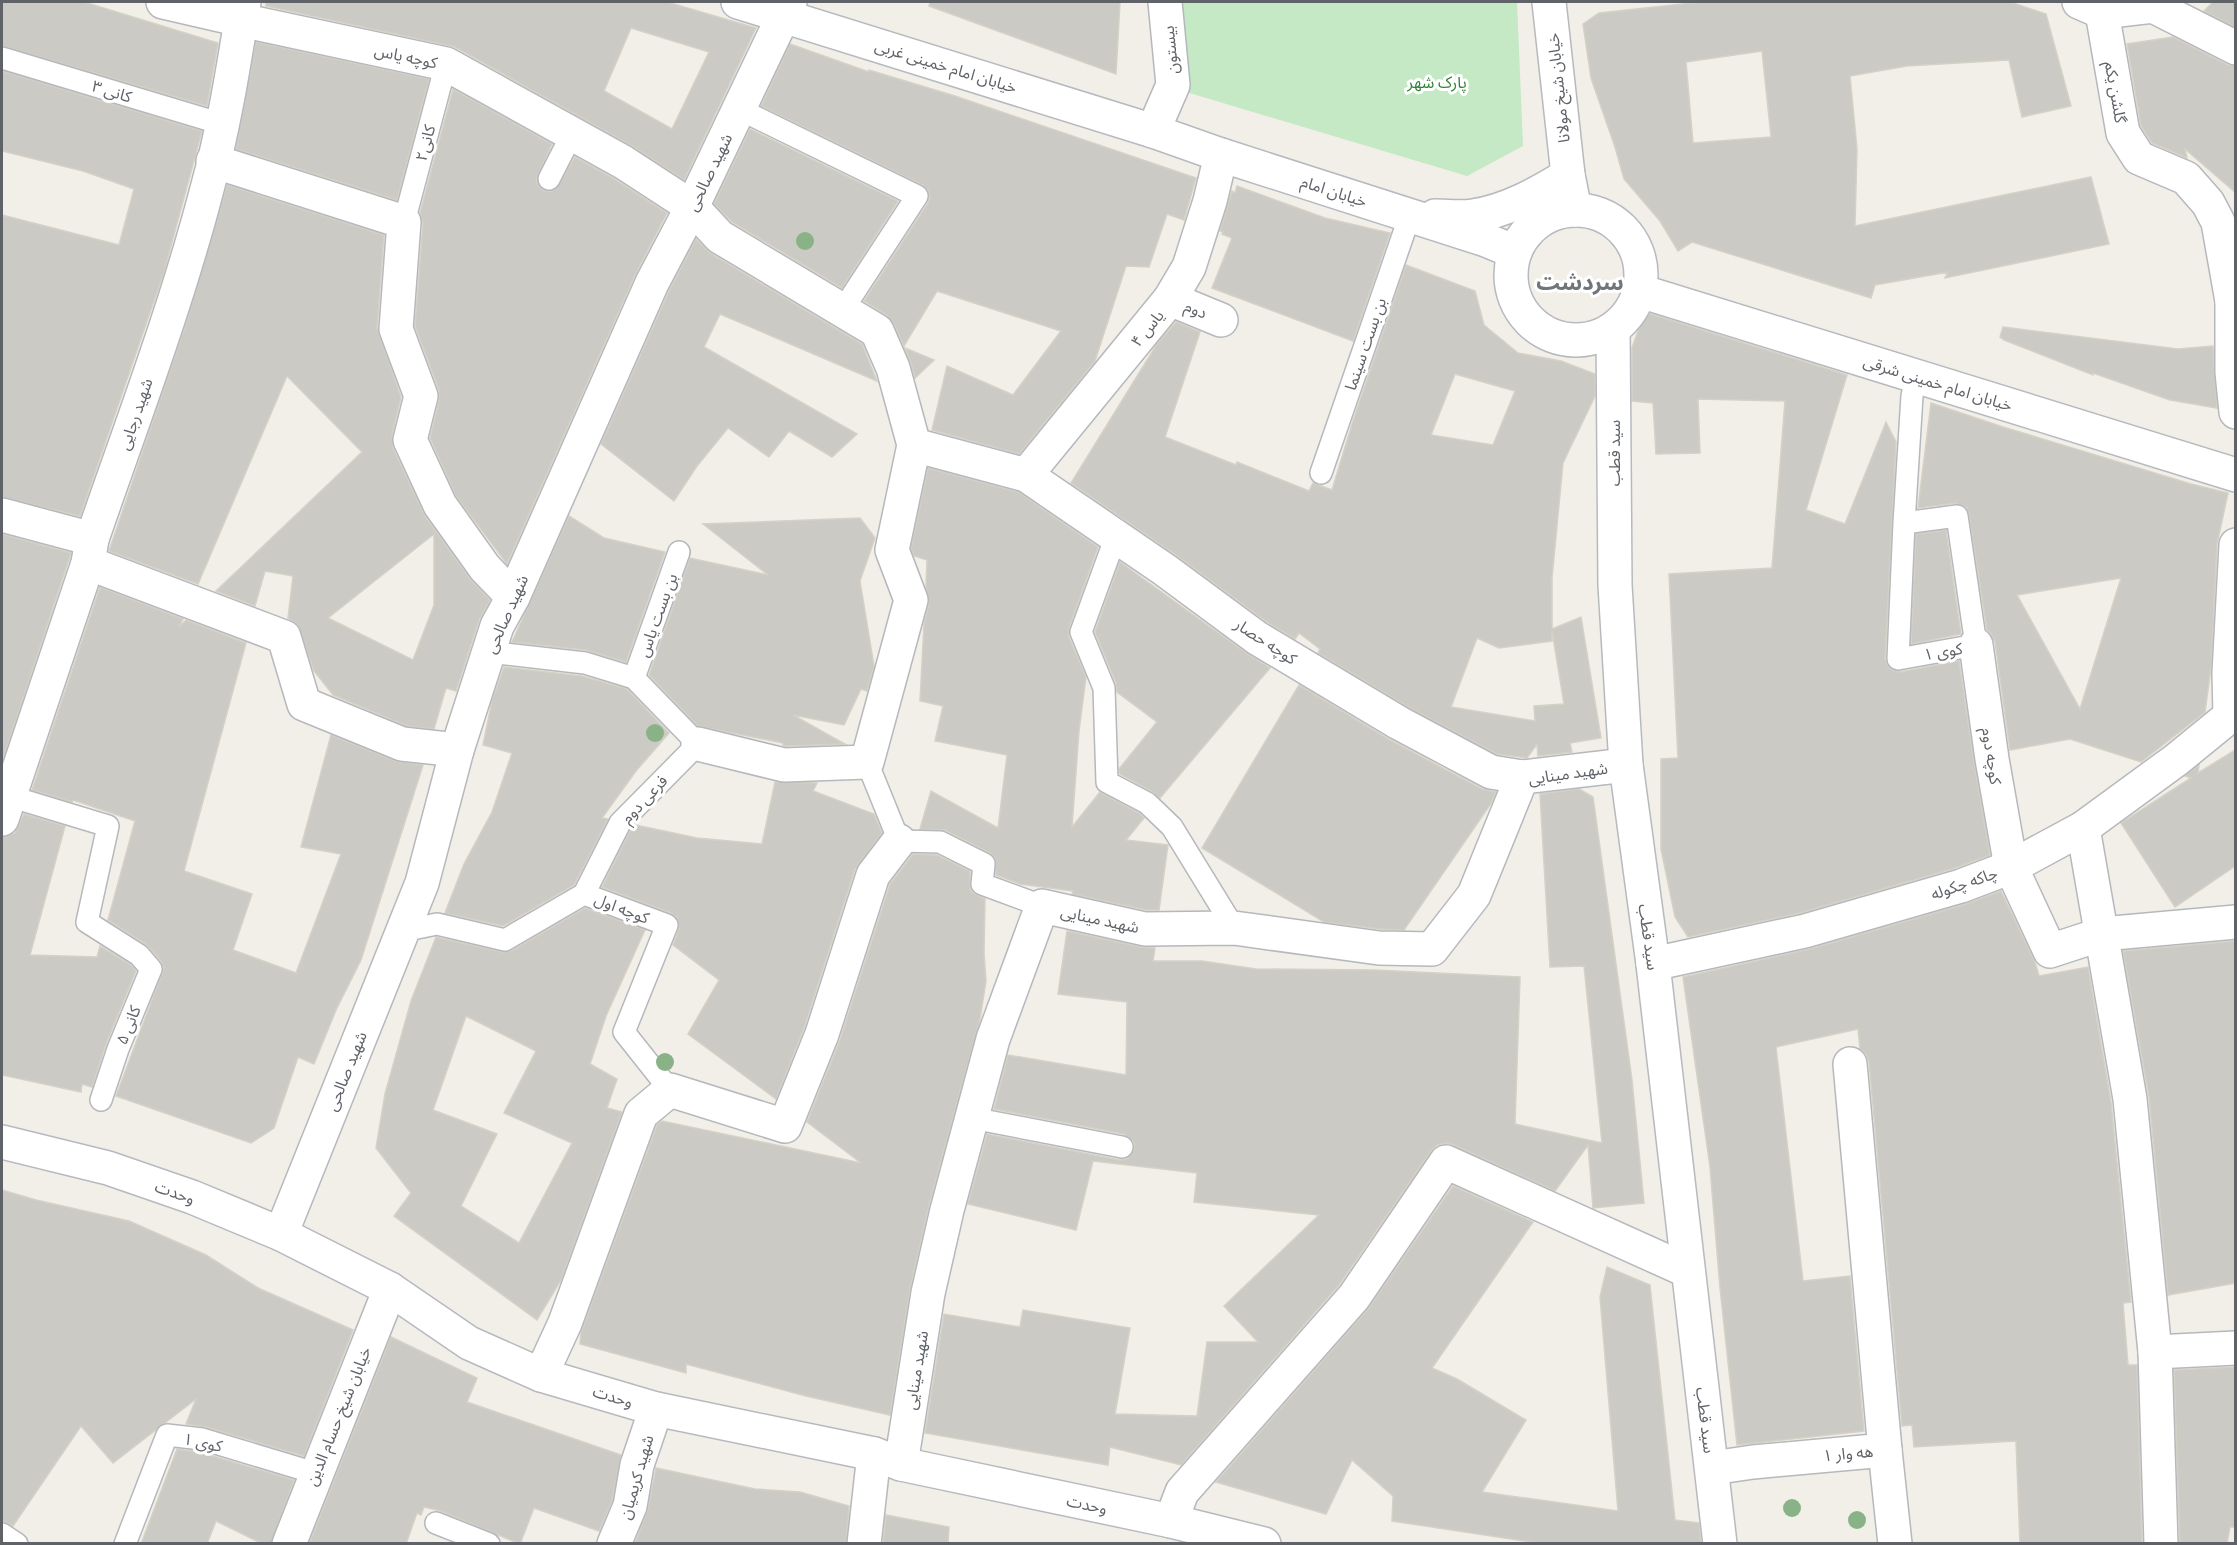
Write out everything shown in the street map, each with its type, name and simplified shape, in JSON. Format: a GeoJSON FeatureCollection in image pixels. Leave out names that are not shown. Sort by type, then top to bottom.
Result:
{"type":"FeatureCollection","features":[{"type":"Feature","properties":{"kind":"street","name":"کوچه یاس"},"geometry":{"type":"LineString","coordinates":[[163,2],[243,11],[446,64],[623,162],[692,207],[720,237],[877,332],[892,368],[914,445]]}},
{"type":"Feature","properties":{"kind":"street","name":"خیابان امام خمینی غربی"},"geometry":{"type":"LineString","coordinates":[[738,2],[788,8],[1153,131]]}},
{"type":"Feature","properties":{"kind":"street","name":"بیستون"},"geometry":{"type":"LineString","coordinates":[[1153,131],[1173,85],[1165,2]]}},
{"type":"Feature","properties":{"kind":"street","name":"خیابان شیخ مولانا"},"geometry":{"type":"LineString","coordinates":[[1549,2],[1568,175],[1575,210]]}},
{"type":"Feature","properties":{"kind":"street"},"geometry":{"type":"LineString","coordinates":[[2091,7],[2159,4],[2235,48]]}},
{"type":"Feature","properties":{"kind":"street","name":"گلشن یکم"},"geometry":{"type":"LineString","coordinates":[[2091,7],[2123,133],[2139,158],[2186,178],[2208,203],[2218,222],[2234,301],[2232,372],[2235,412]]}},
{"type":"Feature","properties":{"kind":"street","name":"شهید صالحی"},"geometry":{"type":"LineString","coordinates":[[281,1234],[422,883],[457,750],[497,626],[513,597],[652,283],[692,207],[788,8]]}},
{"type":"Feature","properties":{"kind":"street","name":"شهید رجایی"},"geometry":{"type":"LineString","coordinates":[[5,807],[167,322],[208,187],[243,11]]}},
{"type":"Feature","properties":{"kind":"street","name":"خیابان امام"},"geometry":{"type":"LineString","coordinates":[[1153,131],[1410,215],[1515,252]]}},
{"type":"Feature","properties":{"kind":"street","name":"یاس ۴"},"geometry":{"type":"LineString","coordinates":[[1026,475],[1170,299],[1189,267],[1210,201],[1221,155]]}},
{"type":"Feature","properties":{"kind":"street"},"geometry":{"type":"LineString","coordinates":[[213,161],[404,222],[396,329],[421,396],[410,440],[440,505],[485,568],[513,597]]}},
{"type":"Feature","properties":{"kind":"street"},"geometry":{"type":"LineString","coordinates":[[1410,215],[1473,216],[1536,195],[1568,175]]}},
{"type":"Feature","properties":{"kind":"street"},"geometry":{"type":"LineString","coordinates":[[1575,210],[1595,213],[1613,221],[1627,235],[1637,252],[1641,271],[1640,291],[1634,306],[1625,318],[1613,329],[1597,337],[1579,340],[1561,339],[1538,329],[1529,321],[1518,306],[1512,288],[1510,270],[1522,238],[1538,222],[1560,212],[1575,210]]}},
{"type":"Feature","properties":{"kind":"street","name":"خیابان امام خمینی شرقی"},"geometry":{"type":"LineString","coordinates":[[1640,291],[2235,475]]}},
{"type":"Feature","properties":{"kind":"street","name":"دوم"},"geometry":{"type":"LineString","coordinates":[[1170,299],[1221,320]]}},
{"type":"Feature","properties":{"kind":"street","name":"سید قطب"},"geometry":{"type":"LineString","coordinates":[[1613,329],[1615,585],[1626,765],[1653,964],[1720,1544]]}},
{"type":"Feature","properties":{"kind":"street"},"geometry":{"type":"LineString","coordinates":[[698,744],[784,765],[867,762],[911,600],[892,550],[914,445]]}},
{"type":"Feature","properties":{"kind":"street","name":"کوچه حصار"},"geometry":{"type":"LineString","coordinates":[[914,445],[1026,475],[1116,536],[1257,638],[1389,717],[1491,772],[1522,777]]}},
{"type":"Feature","properties":{"kind":"street"},"geometry":{"type":"LineString","coordinates":[[2,515],[90,551],[284,637],[303,704],[402,744],[457,750]]}},
{"type":"Feature","properties":{"kind":"street"},"geometry":{"type":"LineString","coordinates":[[2233,716],[2229,673],[2235,545]]}},
{"type":"Feature","properties":{"kind":"street","name":"کوچه دوم"},"geometry":{"type":"LineString","coordinates":[[1976,645],[1992,759],[2011,867],[2050,951],[2102,934]]}},
{"type":"Feature","properties":{"kind":"street","name":"چاکه چکوله"},"geometry":{"type":"LineString","coordinates":[[1653,964],[1804,931],[1961,886],[2011,867],[2084,828],[2233,716]]}},
{"type":"Feature","properties":{"kind":"street","name":"شهید مینایی"},"geometry":{"type":"LineString","coordinates":[[864,1544],[887,1459],[947,1210],[993,1039],[1042,906],[1145,929],[1234,928],[1380,948],[1432,949],[1474,895],[1522,777],[1626,765]]}},
{"type":"Feature","properties":{"kind":"street"},"geometry":{"type":"LineString","coordinates":[[2084,828],[2130,1099],[2155,1352],[2161,1544]]}},
{"type":"Feature","properties":{"kind":"street"},"geometry":{"type":"LineString","coordinates":[[541,1375],[565,1323],[641,1114],[670,1089],[785,1126],[822,1034],[873,875],[899,841]]}},
{"type":"Feature","properties":{"kind":"street"},"geometry":{"type":"LineString","coordinates":[[2102,934],[2235,922]]}},
{"type":"Feature","properties":{"kind":"street"},"geometry":{"type":"LineString","coordinates":[[1850,1064],[1885,1450]]}},
{"type":"Feature","properties":{"kind":"street","name":"وحدت"},"geometry":{"type":"LineString","coordinates":[[2,1142],[108,1168],[192,1197],[281,1234],[390,1289],[469,1343],[541,1375],[656,1409],[1171,1521],[1264,1544]]}},
{"type":"Feature","properties":{"kind":"street"},"geometry":{"type":"LineString","coordinates":[[1171,1521],[1182,1492],[1354,1297],[1446,1162],[1688,1271]]}},
{"type":"Feature","properties":{"kind":"street","name":"خیابان شیخ حسام الدین"},"geometry":{"type":"LineString","coordinates":[[289,1544],[315,1473],[390,1289]]}},
{"type":"Feature","properties":{"kind":"street"},"geometry":{"type":"LineString","coordinates":[[2155,1352],[2235,1348]]}},
{"type":"Feature","properties":{"kind":"street","name":"شهید کریمیان"},"geometry":{"type":"LineString","coordinates":[[614,1544],[630,1506],[637,1465],[656,1409]]}},
{"type":"Feature","properties":{"kind":"street","name":"هه وار ۱"},"geometry":{"type":"LineString","coordinates":[[1713,1468],[1753,1462],[1885,1450],[1895,1544]]}},
{"type":"Feature","properties":{"kind":"lane","name":"کانی ۳"},"geometry":{"type":"LineString","coordinates":[[2,58],[222,124]]}},
{"type":"Feature","properties":{"kind":"lane","name":"کانی۲"},"geometry":{"type":"LineString","coordinates":[[404,222],[446,64]]}},
{"type":"Feature","properties":{"kind":"lane"},"geometry":{"type":"LineString","coordinates":[[739,109],[917,196],[842,311]]}},
{"type":"Feature","properties":{"kind":"lane"},"geometry":{"type":"LineString","coordinates":[[549,179],[565,128]]}},
{"type":"Feature","properties":{"kind":"lane","name":"بن بست سینما"},"geometry":{"type":"LineString","coordinates":[[1321,473],[1410,215]]}},
{"type":"Feature","properties":{"kind":"lane","name":"کوی ۱"},"geometry":{"type":"LineString","coordinates":[[1904,523],[1957,516],[1976,645],[1898,659],[1904,523],[1912,396],[1916,376]]}},
{"type":"Feature","properties":{"kind":"lane"},"geometry":{"type":"LineString","coordinates":[[1116,536],[1081,632],[1104,688],[1107,782],[1147,803],[1172,827],[1234,928]]}},
{"type":"Feature","properties":{"kind":"lane","name":"بن بست یاس"},"geometry":{"type":"LineString","coordinates":[[634,678],[679,552]]}},
{"type":"Feature","properties":{"kind":"lane"},"geometry":{"type":"LineString","coordinates":[[488,652],[585,663],[634,678],[698,744]]}},
{"type":"Feature","properties":{"kind":"lane","name":"فرعی دوم"},"geometry":{"type":"LineString","coordinates":[[584,894],[620,823],[698,744]]}},
{"type":"Feature","properties":{"kind":"lane"},"geometry":{"type":"LineString","coordinates":[[867,762],[899,841],[940,842],[984,864],[981,884],[1042,906]]}},
{"type":"Feature","properties":{"kind":"lane","name":"کانی ۵"},"geometry":{"type":"LineString","coordinates":[[5,807],[108,826],[87,922],[139,955],[151,969],[118,1049],[101,1100]]}},
{"type":"Feature","properties":{"kind":"lane","name":"کوچه اول"},"geometry":{"type":"LineString","coordinates":[[402,932],[437,924],[505,940],[584,894],[667,925],[624,1032],[670,1089]]}},
{"type":"Feature","properties":{"kind":"lane"},"geometry":{"type":"LineString","coordinates":[[972,1118],[1122,1147]]}},
{"type":"Feature","properties":{"kind":"lane","name":"کوی ۱"},"geometry":{"type":"LineString","coordinates":[[125,1544],[167,1435],[202,1439],[315,1473]]}},
{"type":"Feature","properties":{"kind":"lane"},"geometry":{"type":"LineString","coordinates":[[436,1523],[489,1544]]}},
{"type":"Feature","properties":{"kind":"lane"},"geometry":{"type":"LineString","coordinates":[[2,1534],[17,1544]]}},
{"type":"Feature","properties":{"kind":"green space","name":"پارک شهر"},"geometry":{"type":"Polygon","coordinates":[[[1161,2],[1517,2],[1523,146],[1467,176],[1173,88],[1161,2]]]}},
{"type":"Feature","properties":{"kind":"building"},"geometry":{"type":"Polygon","coordinates":[[[2,2],[84,2],[218,43],[207,106],[2,46],[2,2]]]}},
{"type":"Feature","properties":{"kind":"building"},"geometry":{"type":"Polygon","coordinates":[[[266,2],[667,2],[756,28],[684,180],[632,146],[455,47],[266,6],[266,2]],[[631,28],[604,91],[672,129],[709,52],[631,28]]]}},
{"type":"Feature","properties":{"kind":"building"},"geometry":{"type":"Polygon","coordinates":[[[930,2],[1120,2],[1116,74],[929,6],[930,2]]]}},
{"type":"Feature","properties":{"kind":"building"},"geometry":{"type":"Polygon","coordinates":[[[1701,2],[2010,2],[2046,14],[2071,106],[2022,117],[2009,60],[1907,66],[1850,76],[1857,149],[1855,226],[2091,177],[2109,244],[1945,278],[1948,272],[1875,285],[1871,298],[1692,242],[1678,251],[1660,221],[1624,179],[1591,78],[1583,24],[1599,13],[1701,2]],[[1762,51],[1686,62],[1693,143],[1771,137],[1762,51]]]}},
{"type":"Feature","properties":{"kind":"building"},"geometry":{"type":"Polygon","coordinates":[[[2213,2],[2235,2],[2235,27],[2204,11],[2213,2]]]}},
{"type":"Feature","properties":{"kind":"building"},"geometry":{"type":"Polygon","coordinates":[[[2173,37],[2228,65],[2235,66],[2235,192],[2185,149],[2187,158],[2152,143],[2141,126],[2127,44],[2173,37]]]}},
{"type":"Feature","properties":{"kind":"building"},"geometry":{"type":"Polygon","coordinates":[[[256,42],[429,79],[397,200],[236,149],[256,42]]]}},
{"type":"Feature","properties":{"kind":"building"},"geometry":{"type":"Polygon","coordinates":[[[790,44],[869,72],[869,70],[955,96],[1196,178],[1184,220],[1167,214],[1149,267],[1126,266],[1095,361],[1019,454],[932,430],[947,366],[1013,395],[1061,331],[937,291],[904,346],[894,324],[887,315],[864,301],[928,203],[930,197],[928,190],[923,185],[761,106],[790,44]]]}},
{"type":"Feature","properties":{"kind":"building"},"geometry":{"type":"Polygon","coordinates":[[[2,71],[202,131],[164,272],[80,516],[2,497],[2,215],[119,245],[134,189],[83,171],[2,151],[2,71]]]}},
{"type":"Feature","properties":{"kind":"building"},"geometry":{"type":"Polygon","coordinates":[[[453,89],[552,144],[536,179],[543,190],[549,192],[556,189],[575,157],[613,178],[667,213],[635,275],[507,564],[456,496],[430,438],[439,401],[439,390],[415,326],[423,223],[420,213],[453,89]]]}},
{"type":"Feature","properties":{"kind":"building"},"geometry":{"type":"Polygon","coordinates":[[[750,129],[898,201],[842,288],[732,222],[714,204],[750,129]]]}},
{"type":"Feature","properties":{"kind":"building"},"geometry":{"type":"Polygon","coordinates":[[[227,185],[384,235],[377,328],[401,397],[392,435],[393,448],[425,516],[470,579],[490,600],[479,620],[456,691],[446,688],[434,729],[407,726],[333,695],[314,671],[298,625],[288,618],[293,576],[265,571],[255,606],[216,591],[362,452],[287,376],[198,584],[109,551],[185,327],[227,185]],[[434,534],[328,618],[413,660],[434,605],[434,534]]]}},
{"type":"Feature","properties":{"kind":"building"},"geometry":{"type":"Polygon","coordinates":[[[1237,186],[1325,218],[1390,233],[1353,341],[1212,288],[1232,238],[1220,231],[1232,191],[1235,193],[1237,186]]]}},
{"type":"Feature","properties":{"kind":"building"},"geometry":{"type":"Polygon","coordinates":[[[696,239],[710,253],[862,344],[877,381],[720,314],[704,347],[857,434],[832,457],[789,431],[769,457],[728,428],[697,466],[674,501],[601,444],[669,291],[696,239]]]}},
{"type":"Feature","properties":{"kind":"building"},"geometry":{"type":"Polygon","coordinates":[[[1406,265],[1475,291],[1484,325],[1518,353],[1561,361],[1595,374],[1595,396],[1563,463],[1552,578],[1552,629],[1581,617],[1601,738],[1570,743],[1572,752],[1538,756],[1537,744],[1527,758],[1497,754],[1408,707],[1318,653],[1320,649],[1299,633],[1295,639],[1267,622],[1176,555],[1071,483],[1157,344],[1176,322],[1200,332],[1165,437],[1236,465],[1237,462],[1309,491],[1313,483],[1332,490],[1406,265]],[[1455,374],[1431,435],[1493,445],[1515,391],[1455,374]],[[1552,631],[1552,641],[1499,648],[1477,638],[1451,707],[1535,721],[1534,706],[1564,704],[1552,631]]]}},
{"type":"Feature","properties":{"kind":"building"},"geometry":{"type":"Polygon","coordinates":[[[1644,314],[1651,314],[1847,375],[1806,510],[1845,524],[1886,422],[1896,442],[1885,659],[1892,670],[1900,672],[1959,661],[1990,855],[1955,868],[1800,913],[1688,937],[1675,917],[1661,849],[1661,759],[1678,758],[1669,574],[1772,568],[1785,401],[1698,399],[1700,453],[1656,454],[1653,403],[1632,401],[1632,348],[1644,314]]]}},
{"type":"Feature","properties":{"kind":"building"},"geometry":{"type":"Polygon","coordinates":[[[2003,327],[2178,349],[2213,346],[2217,408],[2170,400],[2093,373],[2093,375],[2004,340],[2000,337],[2003,327]]]}},
{"type":"Feature","properties":{"kind":"building"},"geometry":{"type":"Polygon","coordinates":[[[905,348],[934,360],[915,378],[911,363],[905,348]]]}},
{"type":"Feature","properties":{"kind":"building"},"geometry":{"type":"Polygon","coordinates":[[[1931,403],[2191,484],[2228,493],[2217,544],[2211,668],[2205,712],[2141,762],[2070,739],[2010,750],[1995,642],[1987,630],[1967,508],[1956,503],[1918,508],[1931,403]],[[2121,578],[2017,595],[2080,709],[2121,578]]]}},
{"type":"Feature","properties":{"kind":"building"},"geometry":{"type":"Polygon","coordinates":[[[928,468],[1018,492],[1098,547],[1069,628],[1069,637],[1086,677],[1079,731],[1072,827],[1100,792],[1139,813],[1144,818],[1126,840],[1168,845],[1159,910],[1147,910],[1072,894],[1073,891],[1020,884],[996,875],[995,858],[990,853],[945,830],[920,829],[931,791],[998,828],[1007,755],[935,741],[943,706],[920,701],[924,624],[929,604],[926,586],[927,560],[914,556],[911,548],[928,468]]]}},
{"type":"Feature","properties":{"kind":"building"},"geometry":{"type":"Polygon","coordinates":[[[569,516],[604,538],[665,552],[626,662],[586,650],[512,642],[569,516]]]}},
{"type":"Feature","properties":{"kind":"building"},"geometry":{"type":"Polygon","coordinates":[[[860,518],[875,538],[860,581],[874,666],[867,691],[861,689],[844,725],[793,715],[845,744],[786,746],[783,743],[698,726],[649,675],[690,558],[768,575],[703,524],[860,518]]]}},
{"type":"Feature","properties":{"kind":"building"},"geometry":{"type":"Polygon","coordinates":[[[1946,530],[1961,634],[1911,644],[1916,534],[1946,530]]]}},
{"type":"Feature","properties":{"kind":"building"},"geometry":{"type":"Polygon","coordinates":[[[2,534],[71,553],[2,762],[2,534]]]}},
{"type":"Feature","properties":{"kind":"building"},"geometry":{"type":"Polygon","coordinates":[[[1120,562],[1270,668],[1160,798],[1120,774],[1119,769],[1157,722],[1117,692],[1116,683],[1095,632],[1120,562]]]}},
{"type":"Feature","properties":{"kind":"building"},"geometry":{"type":"Polygon","coordinates":[[[100,587],[183,619],[179,627],[186,620],[246,643],[184,871],[252,894],[233,950],[296,973],[341,854],[301,847],[331,735],[395,761],[423,765],[361,960],[336,1010],[314,1064],[298,1057],[274,1128],[251,1143],[116,1096],[164,968],[146,944],[108,920],[135,821],[73,800],[72,802],[32,790],[100,587]]]}},
{"type":"Feature","properties":{"kind":"building"},"geometry":{"type":"Polygon","coordinates":[[[504,667],[582,676],[627,689],[669,733],[636,771],[602,818],[608,819],[574,885],[503,926],[445,913],[464,864],[492,812],[512,753],[483,745],[492,701],[504,667]]]}},
{"type":"Feature","properties":{"kind":"building"},"geometry":{"type":"Polygon","coordinates":[[[1299,685],[1390,740],[1482,789],[1496,792],[1490,805],[1404,930],[1324,922],[1202,848],[1299,685]]]}},
{"type":"Feature","properties":{"kind":"building"},"geometry":{"type":"Polygon","coordinates":[[[2235,750],[2235,866],[2175,907],[2121,823],[2191,778],[2185,776],[2199,765],[2198,773],[2235,750]]]}},
{"type":"Feature","properties":{"kind":"building"},"geometry":{"type":"Polygon","coordinates":[[[775,782],[817,783],[813,791],[874,814],[882,833],[855,869],[804,1028],[776,1099],[688,1034],[719,980],[673,945],[679,929],[677,917],[602,887],[630,831],[636,825],[697,838],[762,844],[775,782]]]}},
{"type":"Feature","properties":{"kind":"building"},"geometry":{"type":"Polygon","coordinates":[[[1579,789],[1593,797],[1632,1080],[1644,1203],[1593,1208],[1588,1145],[1555,1191],[1454,1145],[1446,1143],[1437,1145],[1339,1285],[1181,1465],[1110,1447],[1108,1465],[925,1433],[944,1314],[1020,1327],[1023,1310],[1130,1328],[1115,1414],[1197,1416],[1207,1342],[1258,1342],[1224,1306],[1319,1215],[1194,1202],[1197,1173],[1093,1161],[1076,1230],[968,1204],[987,1134],[1120,1160],[1127,1159],[1134,1150],[1134,1142],[1124,1134],[994,1109],[1008,1055],[1126,1075],[1127,1002],[1058,994],[1067,931],[1155,948],[1153,961],[1202,961],[1256,969],[1375,970],[1520,977],[1515,1124],[1602,1143],[1584,966],[1550,967],[1540,794],[1579,789]]]}},
{"type":"Feature","properties":{"kind":"building"},"geometry":{"type":"Polygon","coordinates":[[[24,814],[65,826],[30,955],[97,957],[100,946],[131,965],[136,971],[106,1044],[92,1087],[82,1084],[81,1092],[2,1075],[2,837],[15,833],[24,814]]]}},
{"type":"Feature","properties":{"kind":"building"},"geometry":{"type":"Polygon","coordinates":[[[913,854],[937,855],[970,871],[970,889],[985,899],[986,981],[980,1019],[929,1205],[910,1289],[890,1415],[806,1396],[686,1364],[686,1373],[580,1344],[581,1333],[657,1125],[662,1121],[861,1163],[807,1122],[840,1040],[890,884],[913,854]]]}},
{"type":"Feature","properties":{"kind":"building"},"geometry":{"type":"Polygon","coordinates":[[[2001,891],[2035,962],[2039,976],[2088,967],[2111,1102],[2131,1302],[2123,1303],[2128,1365],[2137,1365],[2142,1544],[2020,1544],[2016,1441],[1914,1447],[1912,1425],[1902,1426],[1869,1062],[1866,1054],[1860,1049],[1858,1029],[1776,1047],[1803,1281],[1850,1276],[1864,1431],[1737,1445],[1710,1167],[1683,977],[1810,949],[1966,904],[2001,891]]]}},
{"type":"Feature","properties":{"kind":"building"},"geometry":{"type":"Polygon","coordinates":[[[585,908],[645,930],[606,1016],[590,1064],[617,1079],[607,1108],[622,1112],[561,1280],[537,1320],[394,1216],[411,1193],[376,1148],[385,1094],[411,1001],[436,937],[502,952],[511,951],[585,908]],[[466,1016],[433,1110],[497,1134],[461,1206],[519,1243],[572,1143],[504,1113],[536,1051],[466,1016]]]}},
{"type":"Feature","properties":{"kind":"building"},"geometry":{"type":"Polygon","coordinates":[[[2235,941],[2235,1283],[2168,1295],[2149,1097],[2123,951],[2235,941]]]}},
{"type":"Feature","properties":{"kind":"building"},"geometry":{"type":"Polygon","coordinates":[[[1453,1186],[1533,1222],[1432,1368],[1457,1379],[1526,1420],[1482,1492],[1618,1511],[1600,1297],[1607,1267],[1650,1285],[1675,1520],[1699,1523],[1701,1544],[1545,1544],[1392,1521],[1393,1496],[1352,1460],[1326,1514],[1216,1482],[1368,1309],[1453,1186]]]}},
{"type":"Feature","properties":{"kind":"building"},"geometry":{"type":"Polygon","coordinates":[[[2,1190],[129,1221],[206,1255],[258,1288],[353,1330],[304,1456],[206,1427],[186,1424],[196,1399],[113,1463],[81,1426],[13,1526],[2,1521],[2,1190]]]}},
{"type":"Feature","properties":{"kind":"building"},"geometry":{"type":"Polygon","coordinates":[[[391,1337],[477,1378],[467,1402],[621,1455],[612,1501],[599,1531],[534,1508],[520,1544],[441,1511],[424,1507],[421,1515],[417,1513],[406,1544],[309,1544],[391,1337]]]}},
{"type":"Feature","properties":{"kind":"building"},"geometry":{"type":"Polygon","coordinates":[[[2235,1367],[2235,1527],[2230,1527],[2227,1544],[2180,1544],[2174,1370],[2235,1367]]]}},
{"type":"Feature","properties":{"kind":"building"},"geometry":{"type":"Polygon","coordinates":[[[177,1449],[199,1452],[294,1480],[271,1544],[263,1544],[216,1521],[207,1544],[141,1544],[177,1449]]]}},
{"type":"Feature","properties":{"kind":"building"},"geometry":{"type":"Polygon","coordinates":[[[656,1468],[755,1489],[800,1492],[849,1506],[846,1544],[635,1543],[648,1509],[656,1468]]]}},
{"type":"Feature","properties":{"kind":"building"},"geometry":{"type":"Polygon","coordinates":[[[886,1515],[949,1527],[948,1544],[883,1544],[886,1515]]]}},
{"type":"Feature","properties":{"kind":"district","name":"سردشت"},"geometry":{"type":"Point","coordinates":[1580,281]}}]}
